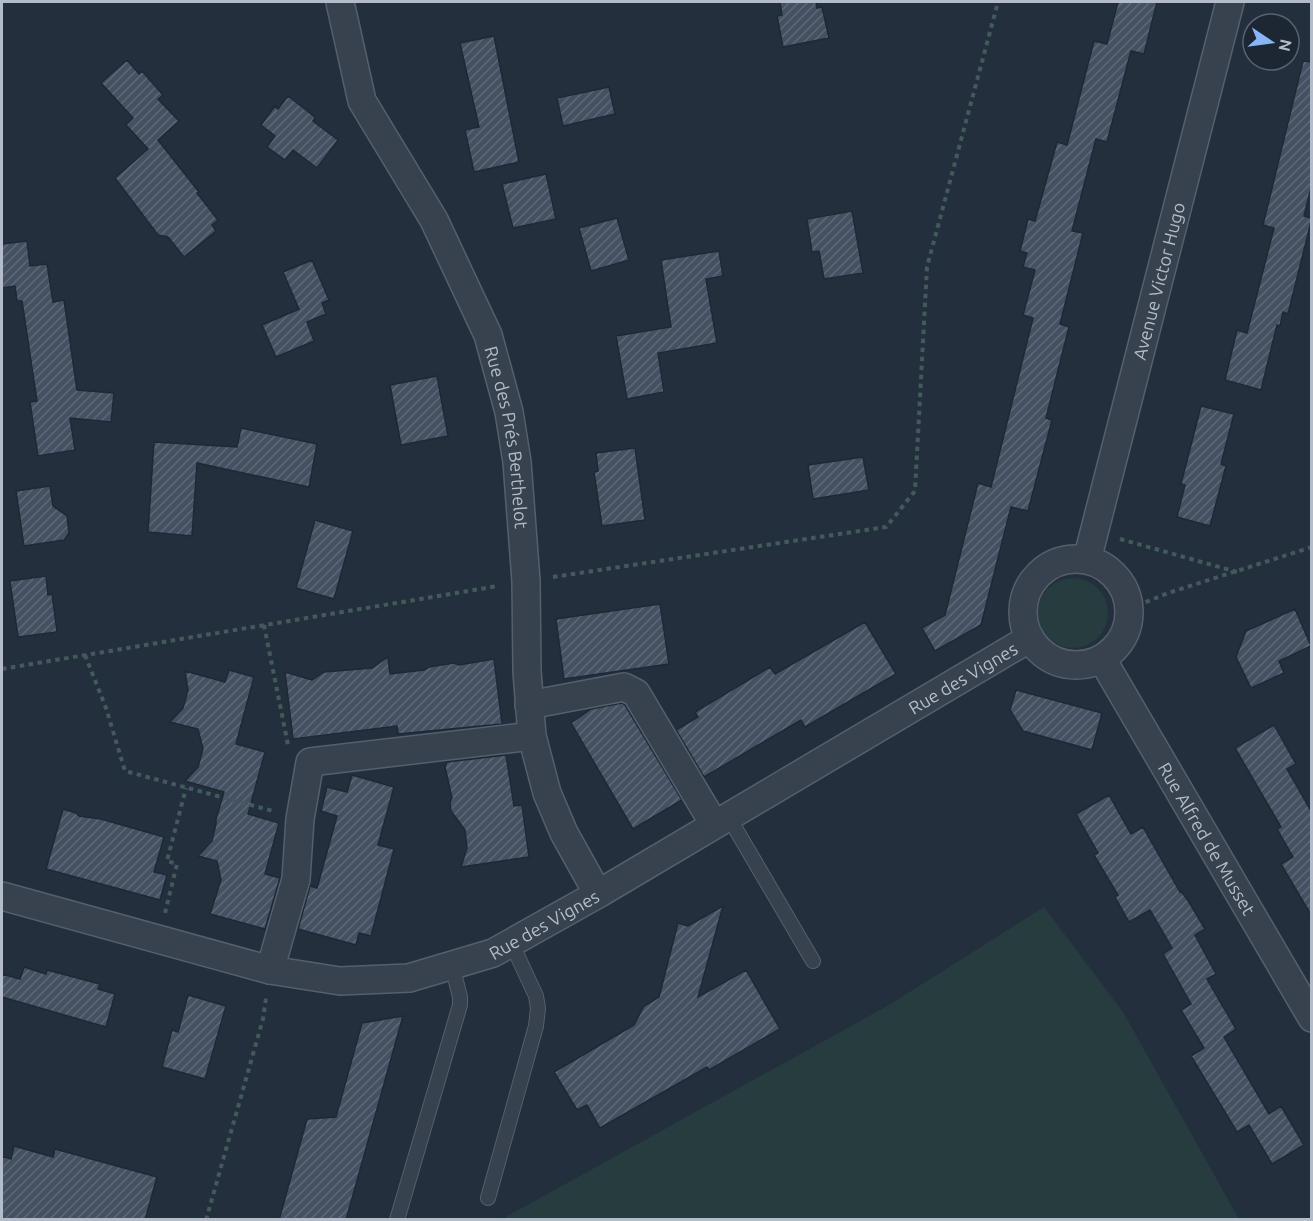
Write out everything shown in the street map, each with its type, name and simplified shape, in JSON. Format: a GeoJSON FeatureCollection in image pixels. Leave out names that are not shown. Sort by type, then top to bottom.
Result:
{"type":"FeatureCollection","features":[{"type":"Feature","properties":{"kind":"street","name":"Rue des Prés Berthelot"},"geometry":{"type":"LineString","coordinates":[[340,2],[362,100],[434,220],[485,327],[509,412],[518,462],[526,581],[532,736],[548,793],[564,833],[598,894]]}},
{"type":"Feature","properties":{"kind":"street","name":"Avenue Victor Hugo"},"geometry":{"type":"LineString","coordinates":[[1087,560],[1230,2]]}},
{"type":"Feature","properties":{"kind":"street"},"geometry":{"type":"LineString","coordinates":[[1072,559],[1087,560],[1103,566],[1116,577],[1125,592],[1130,609],[1123,638],[1114,650],[1102,659],[1086,665],[1070,665],[1054,660],[1040,651],[1030,638],[1023,609],[1034,580],[1044,570],[1072,559]]}},
{"type":"Feature","properties":{"kind":"street","name":"Rue des Vignes"},"geometry":{"type":"LineString","coordinates":[[2,896],[270,970],[340,981],[409,978],[493,953],[598,894],[1030,638]]}},
{"type":"Feature","properties":{"kind":"street","name":"Rue Alfred de Musset"},"geometry":{"type":"LineString","coordinates":[[1102,659],[1311,1018]]}},
{"type":"Feature","properties":{"kind":"street"},"geometry":{"type":"LineString","coordinates":[[529,705],[624,687],[631,689],[636,693],[721,820]]}},
{"type":"Feature","properties":{"kind":"street"},"geometry":{"type":"LineString","coordinates":[[270,970],[296,879],[300,819],[310,762],[532,736]]}},
{"type":"Feature","properties":{"kind":"lane"},"geometry":{"type":"LineString","coordinates":[[721,820],[813,961]]}},
{"type":"Feature","properties":{"kind":"lane"},"geometry":{"type":"LineString","coordinates":[[488,1198],[536,1026],[538,1008],[536,996],[512,942]]}},
{"type":"Feature","properties":{"kind":"lane"},"geometry":{"type":"LineString","coordinates":[[397,1220],[460,1005],[452,965]]}},
{"type":"Feature","properties":{"kind":"path"},"geometry":{"type":"LineString","coordinates":[[2,669],[526,581],[886,527],[915,491],[927,267],[998,2]]}},
{"type":"Feature","properties":{"kind":"path"},"geometry":{"type":"LineString","coordinates":[[1118,538],[1237,572]]}},
{"type":"Feature","properties":{"kind":"path"},"geometry":{"type":"LineString","coordinates":[[1130,609],[1168,593],[1311,547]]}},
{"type":"Feature","properties":{"kind":"path"},"geometry":{"type":"LineString","coordinates":[[264,625],[287,744],[310,762]]}},
{"type":"Feature","properties":{"kind":"path"},"geometry":{"type":"LineString","coordinates":[[85,655],[106,708],[125,771],[300,819]]}},
{"type":"Feature","properties":{"kind":"path"},"geometry":{"type":"LineString","coordinates":[[158,939],[177,864],[167,861],[186,788]]}},
{"type":"Feature","properties":{"kind":"path"},"geometry":{"type":"LineString","coordinates":[[206,1220],[263,1018],[270,970]]}},
{"type":"Feature","properties":{"kind":"green space"},"geometry":{"type":"Polygon","coordinates":[[[1073,578],[1086,581],[1098,588],[1105,600],[1108,613],[1105,626],[1098,638],[1086,645],[1073,648],[1060,645],[1048,638],[1041,626],[1038,613],[1041,600],[1048,588],[1060,581],[1073,578]]]}},
{"type":"Feature","properties":{"kind":"green space"},"geometry":{"type":"Polygon","coordinates":[[[1044,907],[1123,1012],[1239,1219],[502,1219],[889,1005],[1044,907]]]}},
{"type":"Feature","properties":{"kind":"building"},"geometry":{"type":"Polygon","coordinates":[[[780,2],[816,2],[817,8],[822,7],[829,38],[783,47],[777,16],[782,15],[780,2]]]}},
{"type":"Feature","properties":{"kind":"building"},"geometry":{"type":"Polygon","coordinates":[[[1118,2],[1157,2],[1144,54],[1131,51],[1107,142],[1096,139],[1072,231],[1083,233],[1060,324],[1069,327],[1046,418],[1052,420],[1028,511],[1011,507],[981,625],[935,651],[922,628],[945,615],[978,483],[991,487],[1033,318],[1023,315],[1035,270],[1023,267],[1027,253],[1020,251],[1028,219],[1035,221],[1057,142],[1067,145],[1094,41],[1107,44],[1118,2]]]}},
{"type":"Feature","properties":{"kind":"building"},"geometry":{"type":"Polygon","coordinates":[[[494,36],[519,162],[474,172],[465,130],[479,127],[460,43],[494,36]]]}},
{"type":"Feature","properties":{"kind":"building"},"geometry":{"type":"Polygon","coordinates":[[[127,60],[139,74],[142,71],[163,95],[158,99],[179,121],[158,140],[218,220],[212,225],[216,231],[184,257],[168,237],[158,235],[115,178],[148,149],[126,125],[133,118],[101,83],[127,60]]]}},
{"type":"Feature","properties":{"kind":"building"},"geometry":{"type":"Polygon","coordinates":[[[1303,61],[1311,62],[1311,188],[1304,216],[1311,218],[1311,222],[1288,314],[1283,312],[1280,326],[1277,325],[1261,390],[1225,380],[1237,330],[1247,333],[1274,228],[1263,225],[1303,61]]]}},
{"type":"Feature","properties":{"kind":"building"},"geometry":{"type":"Polygon","coordinates":[[[609,87],[615,114],[563,126],[557,98],[609,87]]]}},
{"type":"Feature","properties":{"kind":"building"},"geometry":{"type":"Polygon","coordinates":[[[288,96],[315,117],[313,121],[338,140],[317,168],[293,150],[285,160],[267,147],[275,136],[261,125],[275,106],[278,109],[288,96]]]}},
{"type":"Feature","properties":{"kind":"building"},"geometry":{"type":"Polygon","coordinates":[[[546,174],[556,219],[513,228],[502,184],[546,174]]]}},
{"type":"Feature","properties":{"kind":"building"},"geometry":{"type":"Polygon","coordinates":[[[852,211],[863,273],[824,279],[819,251],[812,252],[807,219],[852,211]]]}},
{"type":"Feature","properties":{"kind":"building"},"geometry":{"type":"Polygon","coordinates":[[[617,218],[629,260],[591,271],[579,228],[617,218]]]}},
{"type":"Feature","properties":{"kind":"building"},"geometry":{"type":"Polygon","coordinates":[[[27,241],[30,266],[47,264],[53,302],[64,300],[77,390],[114,393],[111,422],[70,418],[75,450],[38,456],[30,402],[37,401],[22,301],[17,301],[15,286],[2,288],[2,244],[27,241]]]}},
{"type":"Feature","properties":{"kind":"building"},"geometry":{"type":"Polygon","coordinates":[[[719,251],[723,276],[706,279],[717,343],[658,353],[664,392],[627,399],[616,336],[671,327],[661,260],[719,251]]]}},
{"type":"Feature","properties":{"kind":"building"},"geometry":{"type":"Polygon","coordinates":[[[312,260],[329,300],[322,303],[326,314],[307,322],[314,341],[276,357],[262,325],[299,309],[283,272],[312,260]]]}},
{"type":"Feature","properties":{"kind":"building"},"geometry":{"type":"Polygon","coordinates":[[[437,376],[448,436],[401,445],[390,385],[437,376]]]}},
{"type":"Feature","properties":{"kind":"building"},"geometry":{"type":"Polygon","coordinates":[[[1201,406],[1234,414],[1221,464],[1226,466],[1210,526],[1177,517],[1185,485],[1181,484],[1201,406]]]}},
{"type":"Feature","properties":{"kind":"building"},"geometry":{"type":"Polygon","coordinates":[[[241,428],[317,444],[309,487],[197,463],[192,536],[148,532],[154,442],[237,447],[241,428]]]}},
{"type":"Feature","properties":{"kind":"building"},"geometry":{"type":"Polygon","coordinates":[[[635,448],[645,520],[602,526],[594,472],[598,471],[596,453],[635,448]]]}},
{"type":"Feature","properties":{"kind":"building"},"geometry":{"type":"Polygon","coordinates":[[[863,457],[869,490],[813,499],[808,465],[863,457]]]}},
{"type":"Feature","properties":{"kind":"building"},"geometry":{"type":"Polygon","coordinates":[[[50,486],[53,506],[67,516],[69,533],[64,540],[24,546],[16,491],[50,486]]]}},
{"type":"Feature","properties":{"kind":"building"},"geometry":{"type":"Polygon","coordinates":[[[315,520],[353,531],[334,599],[296,588],[315,520]]]}},
{"type":"Feature","properties":{"kind":"building"},"geometry":{"type":"Polygon","coordinates":[[[46,576],[48,595],[52,594],[57,632],[18,637],[10,581],[46,576]]]}},
{"type":"Feature","properties":{"kind":"building"},"geometry":{"type":"Polygon","coordinates":[[[660,604],[669,664],[564,679],[556,619],[660,604]]]}},
{"type":"Feature","properties":{"kind":"building"},"geometry":{"type":"Polygon","coordinates":[[[1295,609],[1311,646],[1279,661],[1284,673],[1251,688],[1236,657],[1246,631],[1295,609]]]}},
{"type":"Feature","properties":{"kind":"building"},"geometry":{"type":"Polygon","coordinates":[[[865,622],[896,674],[805,727],[801,720],[704,777],[676,730],[698,717],[695,712],[770,667],[775,674],[865,622]]]}},
{"type":"Feature","properties":{"kind":"building"},"geometry":{"type":"Polygon","coordinates":[[[388,657],[390,674],[494,659],[502,724],[398,734],[397,726],[293,739],[285,672],[312,680],[324,672],[372,668],[388,657]]]}},
{"type":"Feature","properties":{"kind":"building"},"geometry":{"type":"Polygon","coordinates":[[[229,670],[254,677],[236,744],[265,752],[248,814],[279,823],[265,874],[280,878],[265,929],[210,914],[221,880],[217,861],[198,856],[212,841],[224,792],[185,781],[198,767],[203,749],[198,729],[170,722],[183,708],[188,690],[185,671],[225,682],[229,670]]]}},
{"type":"Feature","properties":{"kind":"building"},"geometry":{"type":"Polygon","coordinates":[[[1016,690],[1102,713],[1092,750],[1023,731],[1010,710],[1016,690]]]}},
{"type":"Feature","properties":{"kind":"building"},"geometry":{"type":"Polygon","coordinates":[[[622,703],[682,800],[633,829],[571,723],[591,709],[622,703]]]}},
{"type":"Feature","properties":{"kind":"building"},"geometry":{"type":"Polygon","coordinates":[[[1274,725],[1296,764],[1287,769],[1311,811],[1311,915],[1281,864],[1293,857],[1277,829],[1281,827],[1235,748],[1274,725]]]}},
{"type":"Feature","properties":{"kind":"building"},"geometry":{"type":"Polygon","coordinates":[[[506,755],[514,806],[522,805],[529,857],[461,867],[467,848],[465,830],[451,811],[452,798],[445,767],[447,762],[506,755]]]}},
{"type":"Feature","properties":{"kind":"building"},"geometry":{"type":"Polygon","coordinates":[[[352,775],[394,787],[378,845],[394,849],[371,936],[359,933],[356,945],[298,929],[310,886],[317,888],[337,816],[321,811],[327,787],[347,792],[352,775]]]}},
{"type":"Feature","properties":{"kind":"building"},"geometry":{"type":"Polygon","coordinates":[[[1109,795],[1131,834],[1143,827],[1180,892],[1189,902],[1205,929],[1195,935],[1216,974],[1207,979],[1236,1029],[1224,1037],[1269,1114],[1281,1106],[1304,1145],[1272,1164],[1249,1125],[1237,1132],[1191,1056],[1204,1048],[1181,1010],[1191,1004],[1163,954],[1172,948],[1150,910],[1129,922],[1115,897],[1118,895],[1094,855],[1098,853],[1076,814],[1109,795]]]}},
{"type":"Feature","properties":{"kind":"building"},"geometry":{"type":"Polygon","coordinates":[[[63,809],[79,816],[101,819],[164,837],[154,872],[167,875],[160,900],[46,869],[63,809]]]}},
{"type":"Feature","properties":{"kind":"building"},"geometry":{"type":"Polygon","coordinates":[[[723,906],[698,997],[746,970],[780,1029],[709,1070],[707,1067],[600,1128],[587,1105],[577,1110],[554,1072],[634,1025],[644,1006],[659,997],[678,923],[688,926],[723,906]]]}},
{"type":"Feature","properties":{"kind":"building"},"geometry":{"type":"Polygon","coordinates":[[[24,967],[46,974],[47,970],[100,984],[98,989],[115,994],[106,1027],[2,997],[2,974],[20,979],[24,967]]]}},
{"type":"Feature","properties":{"kind":"building"},"geometry":{"type":"Polygon","coordinates":[[[188,995],[226,1006],[205,1079],[162,1067],[172,1030],[178,1032],[188,995]]]}},
{"type":"Feature","properties":{"kind":"building"},"geometry":{"type":"Polygon","coordinates":[[[403,1016],[346,1220],[279,1220],[307,1119],[336,1117],[362,1023],[403,1016]]]}},
{"type":"Feature","properties":{"kind":"building"},"geometry":{"type":"Polygon","coordinates":[[[14,1146],[53,1157],[55,1149],[157,1177],[145,1220],[2,1220],[2,1156],[11,1159],[14,1146]]]}}]}
